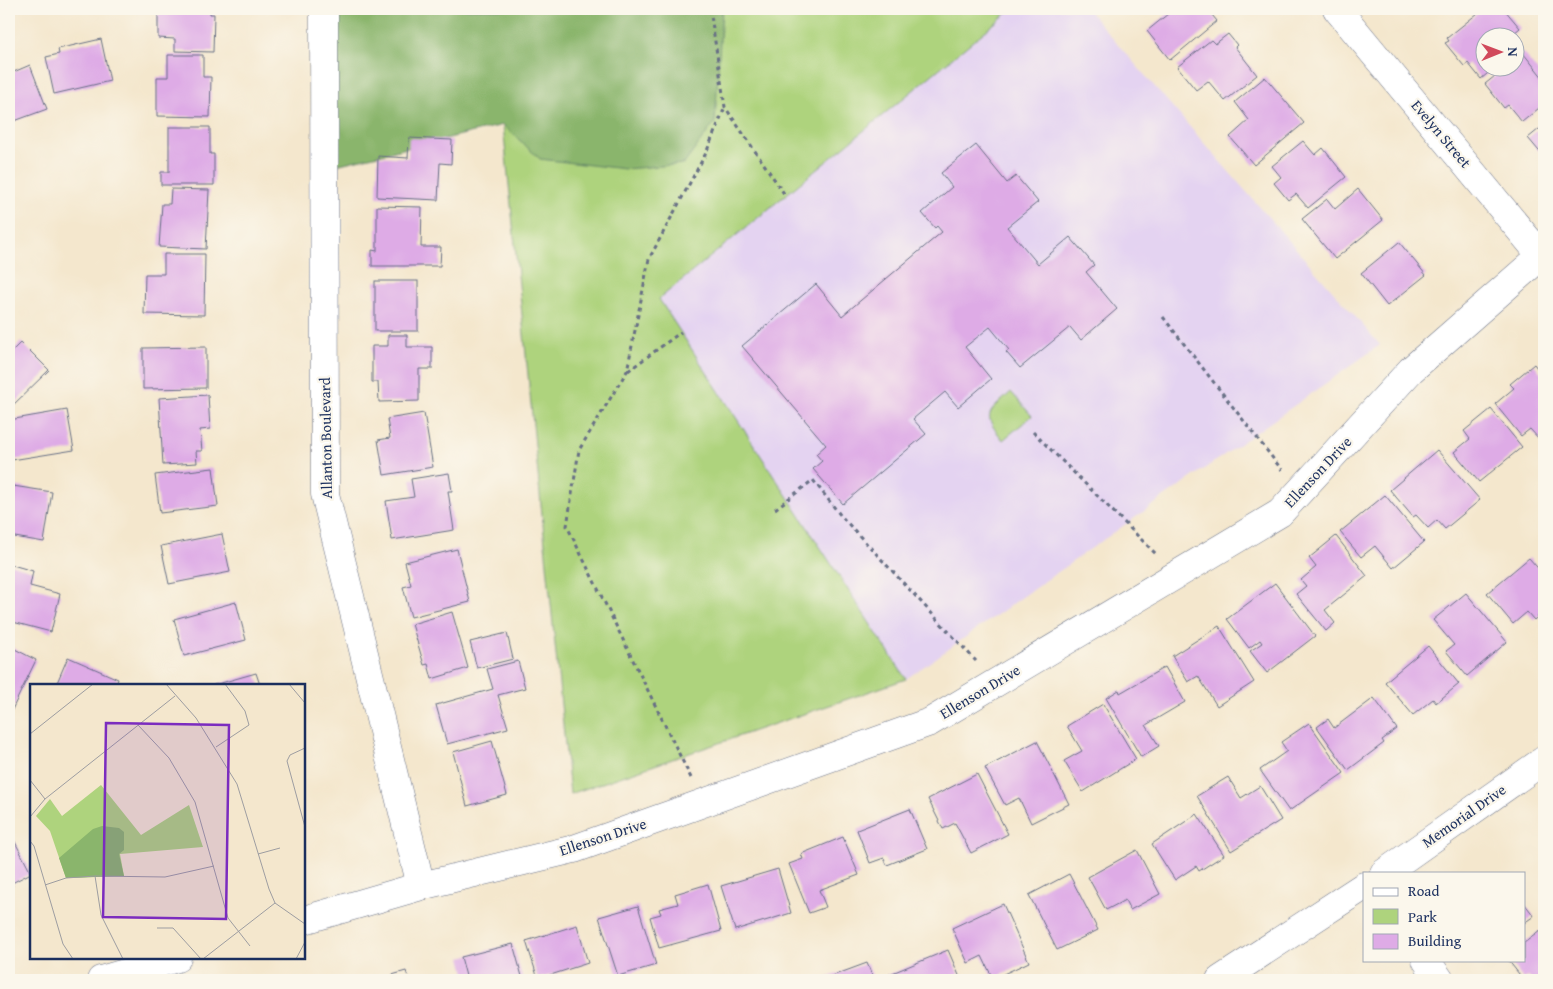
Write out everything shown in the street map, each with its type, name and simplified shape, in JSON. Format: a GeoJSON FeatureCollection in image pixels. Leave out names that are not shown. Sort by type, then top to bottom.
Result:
{"type":"FeatureCollection","features":[{"type":"Feature","properties":{"kind":"street","name":"Allanton Boulevard"},"geometry":{"type":"LineString","coordinates":[[324,9],[325,494],[421,886]]}},
{"type":"Feature","properties":{"kind":"street","name":"Evelyn Street"},"geometry":{"type":"LineString","coordinates":[[1337,9],[1543,258]]}},
{"type":"Feature","properties":{"kind":"street","name":"Ellenson Drive"},"geometry":{"type":"LineString","coordinates":[[305,920],[421,886],[574,849],[930,722],[1280,513],[1411,370],[1543,258]]}},
{"type":"Feature","properties":{"kind":"street","name":"Memorial Drive"},"geometry":{"type":"LineString","coordinates":[[1385,872],[1544,760]]}},
{"type":"Feature","properties":{"kind":"street"},"geometry":{"type":"LineString","coordinates":[[1220,980],[1363,887]]}},
{"type":"Feature","properties":{"kind":"street"},"geometry":{"type":"LineString","coordinates":[[101,980],[174,959]]}},
{"type":"Feature","properties":{"kind":"street"},"geometry":{"type":"LineString","coordinates":[[1427,962],[1440,980]]}},
{"type":"Feature","properties":{"kind":"path"},"geometry":{"type":"LineString","coordinates":[[710,9],[725,107],[785,195]]}},
{"type":"Feature","properties":{"kind":"path"},"geometry":{"type":"LineString","coordinates":[[704,803],[567,526],[580,450],[627,371],[649,259],[706,153],[725,107]]}},
{"type":"Feature","properties":{"kind":"path"},"geometry":{"type":"LineString","coordinates":[[1163,317],[1300,492]]}},
{"type":"Feature","properties":{"kind":"path"},"geometry":{"type":"LineString","coordinates":[[627,371],[681,332]]}},
{"type":"Feature","properties":{"kind":"path"},"geometry":{"type":"LineString","coordinates":[[1033,432],[1176,575]]}},
{"type":"Feature","properties":{"kind":"path"},"geometry":{"type":"LineString","coordinates":[[775,509],[813,480],[841,516],[996,683]]}},
{"type":"Feature","properties":{"kind":"shaded area"},"geometry":{"type":"Polygon","coordinates":[[[1012,9],[1087,9],[1380,345],[906,679],[659,299],[1012,9]]]}},
{"type":"Feature","properties":{"kind":"green space"},"geometry":{"type":"Polygon","coordinates":[[[327,9],[1012,9],[659,299],[906,679],[570,794],[503,125],[327,9]]]}},
{"type":"Feature","properties":{"kind":"green space"},"geometry":{"type":"Polygon","coordinates":[[[327,9],[722,9],[715,122],[684,164],[625,169],[540,159],[503,125],[332,166],[327,9]]]}},
{"type":"Feature","properties":{"kind":"green space"},"geometry":{"type":"Polygon","coordinates":[[[1011,392],[1032,416],[1003,440],[992,424],[990,414],[1011,392]]]}},
{"type":"Feature","properties":{"kind":"building"},"geometry":{"type":"Polygon","coordinates":[[[158,9],[210,9],[210,14],[214,14],[213,52],[175,51],[175,39],[158,38],[158,9]]]}},
{"type":"Feature","properties":{"kind":"building"},"geometry":{"type":"Polygon","coordinates":[[[1174,9],[1207,9],[1217,21],[1170,60],[1147,31],[1174,9]]]}},
{"type":"Feature","properties":{"kind":"building"},"geometry":{"type":"Polygon","coordinates":[[[1483,9],[1504,9],[1520,28],[1476,28],[1476,73],[1468,63],[1464,66],[1445,43],[1449,41],[1447,38],[1483,9]]]}},
{"type":"Feature","properties":{"kind":"building"},"geometry":{"type":"Polygon","coordinates":[[[1228,34],[1237,45],[1235,47],[1257,75],[1225,101],[1208,81],[1196,90],[1177,67],[1211,40],[1215,44],[1228,34]]]}},
{"type":"Feature","properties":{"kind":"building"},"geometry":{"type":"Polygon","coordinates":[[[101,39],[110,81],[54,94],[46,57],[59,54],[58,49],[101,39]]]}},
{"type":"Feature","properties":{"kind":"building"},"geometry":{"type":"Polygon","coordinates":[[[168,55],[203,55],[203,77],[211,77],[210,117],[157,116],[157,77],[168,77],[168,55]]]}},
{"type":"Feature","properties":{"kind":"building"},"geometry":{"type":"Polygon","coordinates":[[[1526,57],[1544,79],[1544,104],[1522,122],[1508,105],[1504,108],[1485,84],[1492,78],[1526,78],[1526,57]]]}},
{"type":"Feature","properties":{"kind":"building"},"geometry":{"type":"Polygon","coordinates":[[[30,65],[47,109],[9,123],[9,74],[30,65]]]}},
{"type":"Feature","properties":{"kind":"building"},"geometry":{"type":"Polygon","coordinates":[[[1265,77],[1304,123],[1254,165],[1230,137],[1249,120],[1235,102],[1265,77]]]}},
{"type":"Feature","properties":{"kind":"building"},"geometry":{"type":"Polygon","coordinates":[[[1544,125],[1544,157],[1528,138],[1544,125]]]}},
{"type":"Feature","properties":{"kind":"building"},"geometry":{"type":"Polygon","coordinates":[[[169,127],[210,127],[210,154],[214,154],[214,185],[161,185],[161,172],[169,172],[169,127]]]}},
{"type":"Feature","properties":{"kind":"building"},"geometry":{"type":"Polygon","coordinates":[[[409,138],[452,140],[451,164],[440,163],[438,200],[377,197],[378,156],[408,158],[409,138]]]}},
{"type":"Feature","properties":{"kind":"building"},"geometry":{"type":"Polygon","coordinates":[[[1303,141],[1315,155],[1323,148],[1346,177],[1308,208],[1296,194],[1288,200],[1274,183],[1281,177],[1272,166],[1303,141]]]}},
{"type":"Feature","properties":{"kind":"building"},"geometry":{"type":"Polygon","coordinates":[[[976,145],[1007,183],[1016,176],[1038,202],[1007,227],[1038,264],[1070,237],[1094,265],[1086,272],[1117,309],[1081,340],[1070,327],[1020,368],[1006,352],[1009,350],[990,327],[965,347],[991,379],[958,407],[945,392],[913,419],[926,434],[843,504],[813,469],[822,461],[816,454],[826,445],[742,346],[816,284],[842,316],[942,232],[937,226],[935,228],[922,213],[952,187],[941,173],[976,145]]]}},
{"type":"Feature","properties":{"kind":"building"},"geometry":{"type":"Polygon","coordinates":[[[171,189],[209,190],[206,249],[159,247],[162,204],[170,204],[171,189]]]}},
{"type":"Feature","properties":{"kind":"building"},"geometry":{"type":"Polygon","coordinates":[[[1358,189],[1383,220],[1335,259],[1302,219],[1327,199],[1335,209],[1358,189]]]}},
{"type":"Feature","properties":{"kind":"building"},"geometry":{"type":"Polygon","coordinates":[[[377,206],[422,207],[421,247],[441,247],[440,266],[372,266],[372,250],[377,251],[377,206]]]}},
{"type":"Feature","properties":{"kind":"building"},"geometry":{"type":"Polygon","coordinates":[[[1399,242],[1426,275],[1387,306],[1361,273],[1399,242]]]}},
{"type":"Feature","properties":{"kind":"building"},"geometry":{"type":"Polygon","coordinates":[[[164,254],[205,254],[204,315],[144,314],[145,274],[164,274],[164,254]]]}},
{"type":"Feature","properties":{"kind":"building"},"geometry":{"type":"Polygon","coordinates":[[[375,281],[418,281],[418,331],[375,331],[375,281]]]}},
{"type":"Feature","properties":{"kind":"building"},"geometry":{"type":"Polygon","coordinates":[[[388,335],[407,335],[407,347],[432,347],[432,369],[419,369],[419,401],[379,402],[378,382],[372,382],[372,346],[388,346],[388,335]]]}},
{"type":"Feature","properties":{"kind":"building"},"geometry":{"type":"Polygon","coordinates":[[[21,342],[49,370],[9,409],[9,354],[21,342]]]}},
{"type":"Feature","properties":{"kind":"building"},"geometry":{"type":"Polygon","coordinates":[[[206,347],[206,388],[143,389],[143,348],[206,347]]]}},
{"type":"Feature","properties":{"kind":"building"},"geometry":{"type":"Polygon","coordinates":[[[1534,364],[1544,377],[1544,436],[1540,440],[1530,429],[1521,436],[1495,404],[1514,388],[1510,384],[1534,364]]]}},
{"type":"Feature","properties":{"kind":"building"},"geometry":{"type":"Polygon","coordinates":[[[208,395],[210,429],[200,430],[202,451],[196,451],[197,463],[163,465],[159,398],[208,395]]]}},
{"type":"Feature","properties":{"kind":"building"},"geometry":{"type":"Polygon","coordinates":[[[1491,409],[1522,447],[1479,482],[1454,452],[1470,439],[1464,431],[1491,409]]]}},
{"type":"Feature","properties":{"kind":"building"},"geometry":{"type":"Polygon","coordinates":[[[67,410],[74,450],[12,460],[9,441],[9,420],[67,410]]]}},
{"type":"Feature","properties":{"kind":"building"},"geometry":{"type":"Polygon","coordinates":[[[424,413],[433,467],[384,475],[378,440],[390,438],[387,419],[424,413]]]}},
{"type":"Feature","properties":{"kind":"building"},"geometry":{"type":"Polygon","coordinates":[[[1437,450],[1480,500],[1445,529],[1437,520],[1428,528],[1416,515],[1413,517],[1390,490],[1437,450]]]}},
{"type":"Feature","properties":{"kind":"building"},"geometry":{"type":"Polygon","coordinates":[[[213,468],[218,506],[160,513],[155,475],[213,468]]]}},
{"type":"Feature","properties":{"kind":"building"},"geometry":{"type":"Polygon","coordinates":[[[449,473],[452,491],[448,491],[454,530],[392,540],[386,501],[414,497],[411,479],[449,473]]]}},
{"type":"Feature","properties":{"kind":"building"},"geometry":{"type":"Polygon","coordinates":[[[13,486],[52,492],[44,542],[9,536],[9,515],[13,486]]]}},
{"type":"Feature","properties":{"kind":"building"},"geometry":{"type":"Polygon","coordinates":[[[1385,495],[1424,542],[1393,568],[1375,546],[1361,557],[1340,532],[1385,495]]]}},
{"type":"Feature","properties":{"kind":"building"},"geometry":{"type":"Polygon","coordinates":[[[222,534],[230,572],[169,584],[161,546],[222,534]]]}},
{"type":"Feature","properties":{"kind":"building"},"geometry":{"type":"Polygon","coordinates":[[[1336,536],[1367,576],[1325,610],[1335,623],[1326,631],[1296,594],[1306,586],[1301,580],[1316,567],[1309,558],[1336,536]]]}},
{"type":"Feature","properties":{"kind":"building"},"geometry":{"type":"Polygon","coordinates":[[[457,549],[470,602],[411,617],[403,587],[411,585],[405,562],[457,549]]]}},
{"type":"Feature","properties":{"kind":"building"},"geometry":{"type":"Polygon","coordinates":[[[1529,558],[1544,575],[1544,611],[1534,620],[1527,612],[1513,624],[1487,593],[1529,558]]]}},
{"type":"Feature","properties":{"kind":"building"},"geometry":{"type":"Polygon","coordinates":[[[9,564],[33,571],[30,586],[60,594],[51,632],[9,621],[9,564]]]}},
{"type":"Feature","properties":{"kind":"building"},"geometry":{"type":"Polygon","coordinates":[[[1275,583],[1315,636],[1267,673],[1250,651],[1262,643],[1260,640],[1249,648],[1227,619],[1275,583]]]}},
{"type":"Feature","properties":{"kind":"building"},"geometry":{"type":"Polygon","coordinates":[[[1466,593],[1507,642],[1467,676],[1446,651],[1454,645],[1433,620],[1466,593]]]}},
{"type":"Feature","properties":{"kind":"building"},"geometry":{"type":"Polygon","coordinates":[[[236,602],[246,640],[184,656],[174,619],[236,602]]]}},
{"type":"Feature","properties":{"kind":"building"},"geometry":{"type":"Polygon","coordinates":[[[452,612],[468,668],[432,679],[428,664],[424,665],[412,624],[452,612]]]}},
{"type":"Feature","properties":{"kind":"building"},"geometry":{"type":"Polygon","coordinates":[[[1219,626],[1254,682],[1217,706],[1198,676],[1188,682],[1172,656],[1219,626]]]}},
{"type":"Feature","properties":{"kind":"building"},"geometry":{"type":"Polygon","coordinates":[[[507,633],[513,659],[477,668],[470,642],[507,633]]]}},
{"type":"Feature","properties":{"kind":"building"},"geometry":{"type":"Polygon","coordinates":[[[9,646],[36,660],[9,716],[9,646]]]}},
{"type":"Feature","properties":{"kind":"building"},"geometry":{"type":"Polygon","coordinates":[[[1428,646],[1459,684],[1436,703],[1433,699],[1413,715],[1385,682],[1428,646]]]}},
{"type":"Feature","properties":{"kind":"building"},"geometry":{"type":"Polygon","coordinates":[[[68,657],[118,679],[116,684],[56,684],[68,657]]]}},
{"type":"Feature","properties":{"kind":"building"},"geometry":{"type":"Polygon","coordinates":[[[518,661],[525,688],[498,695],[508,728],[447,744],[436,705],[493,689],[487,669],[518,661]]]}},
{"type":"Feature","properties":{"kind":"building"},"geometry":{"type":"Polygon","coordinates":[[[1165,667],[1185,702],[1146,725],[1159,746],[1141,757],[1106,698],[1119,690],[1120,693],[1165,667]]]}},
{"type":"Feature","properties":{"kind":"building"},"geometry":{"type":"Polygon","coordinates":[[[256,673],[260,684],[218,684],[256,673]]]}},
{"type":"Feature","properties":{"kind":"building"},"geometry":{"type":"Polygon","coordinates":[[[1374,698],[1397,729],[1382,740],[1384,743],[1348,770],[1317,727],[1328,719],[1334,728],[1374,698]]]}},
{"type":"Feature","properties":{"kind":"building"},"geometry":{"type":"Polygon","coordinates":[[[1103,704],[1136,759],[1083,792],[1064,761],[1082,751],[1067,726],[1103,704]]]}},
{"type":"Feature","properties":{"kind":"building"},"geometry":{"type":"Polygon","coordinates":[[[1309,723],[1344,773],[1289,811],[1260,770],[1287,751],[1281,742],[1309,723]]]}},
{"type":"Feature","properties":{"kind":"building"},"geometry":{"type":"Polygon","coordinates":[[[492,741],[507,795],[467,806],[453,752],[492,741]]]}},
{"type":"Feature","properties":{"kind":"building"},"geometry":{"type":"Polygon","coordinates":[[[1037,741],[1069,804],[1031,823],[1019,798],[1005,805],[985,768],[1037,741]]]}},
{"type":"Feature","properties":{"kind":"building"},"geometry":{"type":"Polygon","coordinates":[[[977,774],[1008,834],[971,853],[955,823],[943,829],[928,799],[977,774]]]}},
{"type":"Feature","properties":{"kind":"building"},"geometry":{"type":"Polygon","coordinates":[[[1228,777],[1241,798],[1260,786],[1281,820],[1231,851],[1197,796],[1228,777]]]}},
{"type":"Feature","properties":{"kind":"building"},"geometry":{"type":"Polygon","coordinates":[[[910,809],[927,849],[887,865],[884,858],[870,863],[857,830],[910,809]]]}},
{"type":"Feature","properties":{"kind":"building"},"geometry":{"type":"Polygon","coordinates":[[[1197,814],[1224,855],[1199,871],[1196,866],[1175,880],[1152,844],[1197,814]]]}},
{"type":"Feature","properties":{"kind":"building"},"geometry":{"type":"Polygon","coordinates":[[[843,837],[859,875],[819,890],[826,907],[809,913],[789,864],[803,859],[801,854],[843,837]]]}},
{"type":"Feature","properties":{"kind":"building"},"geometry":{"type":"Polygon","coordinates":[[[14,840],[30,874],[12,883],[13,886],[9,888],[9,843],[14,840]]]}},
{"type":"Feature","properties":{"kind":"building"},"geometry":{"type":"Polygon","coordinates":[[[1137,850],[1160,894],[1130,910],[1125,900],[1106,910],[1088,877],[1137,850]]]}},
{"type":"Feature","properties":{"kind":"building"},"geometry":{"type":"Polygon","coordinates":[[[778,869],[791,913],[735,930],[721,886],[778,869]]]}},
{"type":"Feature","properties":{"kind":"building"},"geometry":{"type":"Polygon","coordinates":[[[1069,874],[1098,930],[1057,950],[1029,895],[1069,874]]]}},
{"type":"Feature","properties":{"kind":"building"},"geometry":{"type":"Polygon","coordinates":[[[708,884],[721,931],[659,948],[650,917],[661,914],[659,909],[678,904],[675,894],[708,884]]]}},
{"type":"Feature","properties":{"kind":"building"},"geometry":{"type":"Polygon","coordinates":[[[1003,904],[1029,962],[993,979],[982,956],[968,963],[952,928],[1003,904]]]}},
{"type":"Feature","properties":{"kind":"building"},"geometry":{"type":"Polygon","coordinates":[[[638,906],[656,965],[618,976],[599,917],[638,906]]]}},
{"type":"Feature","properties":{"kind":"building"},"geometry":{"type":"Polygon","coordinates":[[[1526,906],[1534,916],[1526,922],[1526,906]]]}},
{"type":"Feature","properties":{"kind":"building"},"geometry":{"type":"Polygon","coordinates":[[[577,925],[588,963],[538,979],[526,941],[577,925]]]}},
{"type":"Feature","properties":{"kind":"building"},"geometry":{"type":"Polygon","coordinates":[[[1544,928],[1544,980],[1532,980],[1528,976],[1523,979],[1510,962],[1526,962],[1526,942],[1544,928]]]}},
{"type":"Feature","properties":{"kind":"building"},"geometry":{"type":"Polygon","coordinates":[[[513,944],[523,980],[467,980],[461,957],[513,944]]]}},
{"type":"Feature","properties":{"kind":"building"},"geometry":{"type":"Polygon","coordinates":[[[948,950],[961,980],[887,980],[885,976],[948,950]]]}},
{"type":"Feature","properties":{"kind":"building"},"geometry":{"type":"Polygon","coordinates":[[[867,963],[874,980],[821,980],[867,963]]]}},
{"type":"Feature","properties":{"kind":"building"},"geometry":{"type":"Polygon","coordinates":[[[406,971],[409,980],[388,980],[393,978],[392,975],[406,971]]]}}]}
